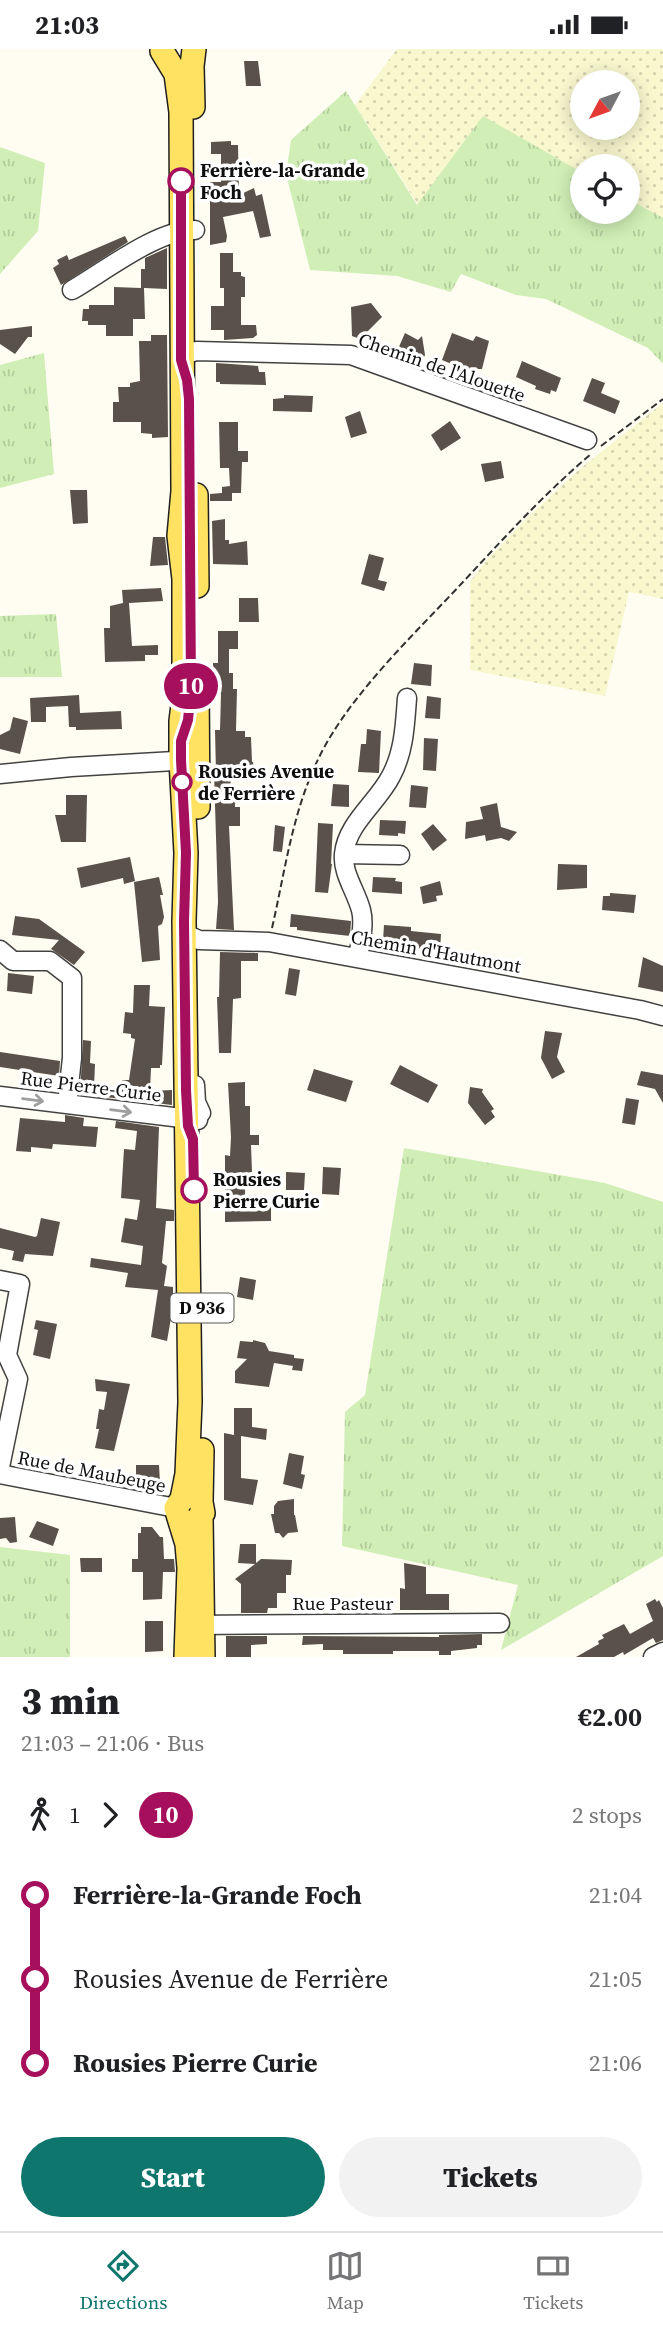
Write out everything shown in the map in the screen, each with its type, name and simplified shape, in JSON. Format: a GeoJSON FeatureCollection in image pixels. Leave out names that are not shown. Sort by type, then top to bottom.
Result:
{"type":"FeatureCollection","features":[{"type":"Feature","properties":{"kind":"main road"},"geometry":{"type":"LineString","coordinates":[[161,50],[167,55],[192,55]]}},
{"type":"Feature","properties":{"kind":"main road","name":"D 936"},"geometry":{"type":"LineString","coordinates":[[161,50],[176,73],[179,88],[188,230]]}},
{"type":"Feature","properties":{"kind":"main road","name":"D 936"},"geometry":{"type":"LineString","coordinates":[[192,55],[187,351],[179,536],[184,579],[184,697],[189,754],[190,1119],[203,1397],[189,1508],[195,1625],[203,1657]]}},
{"type":"Feature","properties":{"kind":"main road","name":"D 936"},"geometry":{"type":"LineString","coordinates":[[186,1657],[195,1625]]}},
{"type":"Feature","properties":{"kind":"street"},"geometry":{"type":"LineString","coordinates":[[72,290],[164,235],[188,230]]}},
{"type":"Feature","properties":{"kind":"street","name":"Chemin de l'Alouette"},"geometry":{"type":"LineString","coordinates":[[187,351],[351,355],[587,440]]}},
{"type":"Feature","properties":{"kind":"street"},"geometry":{"type":"LineString","coordinates":[[358,958],[362,913],[347,873],[344,854],[354,828],[390,778],[398,762],[403,742],[407,698]]}},
{"type":"Feature","properties":{"kind":"street"},"geometry":{"type":"LineString","coordinates":[[0,773],[189,754]]}},
{"type":"Feature","properties":{"kind":"street"},"geometry":{"type":"LineString","coordinates":[[344,854],[400,855]]}},
{"type":"Feature","properties":{"kind":"street","name":"Chemin d'Hautmont"},"geometry":{"type":"LineString","coordinates":[[191,942],[269,943],[663,1016]]}},
{"type":"Feature","properties":{"kind":"street"},"geometry":{"type":"LineString","coordinates":[[0,950],[13,961],[50,961],[72,978],[72,1058],[67,1104]]}},
{"type":"Feature","properties":{"kind":"street","name":"Rue Pierre-Curie"},"geometry":{"type":"LineString","coordinates":[[0,1096],[190,1119]]}},
{"type":"Feature","properties":{"kind":"street"},"geometry":{"type":"LineString","coordinates":[[0,1280],[20,1284],[8,1355],[18,1379],[0,1467]]}},
{"type":"Feature","properties":{"kind":"street","name":"Rue de Maubeuge"},"geometry":{"type":"LineString","coordinates":[[0,1474],[189,1508]]}},
{"type":"Feature","properties":{"kind":"street","name":"Rue Pasteur"},"geometry":{"type":"LineString","coordinates":[[195,1625],[500,1623]]}},
{"type":"Feature","properties":{"kind":"street"},"geometry":{"type":"LineString","coordinates":[[195,1625],[196,1657]]}},
{"type":"Feature","properties":{"kind":"street"},"geometry":{"type":"LineString","coordinates":[[653,1657],[663,1652]]}},
{"type":"Feature","properties":{"kind":"path"},"geometry":{"type":"LineString","coordinates":[[269,943],[301,802],[316,763],[338,726],[402,649],[539,502],[608,440],[663,399]]}},
{"type":"Feature","properties":{"kind":"green space"},"geometry":{"type":"Polygon","coordinates":[[[397,49],[663,49],[663,218],[640,206],[640,154],[570,154],[570,166],[483,117],[418,205],[355,105],[397,49]]]}},
{"type":"Feature","properties":{"kind":"green space"},"geometry":{"type":"Polygon","coordinates":[[[346,91],[417,205],[483,116],[570,166],[570,224],[640,224],[640,206],[663,218],[663,364],[648,348],[546,299],[516,295],[461,274],[451,292],[397,276],[310,270],[286,174],[291,140],[346,91]]]}},
{"type":"Feature","properties":{"kind":"green space"},"geometry":{"type":"Polygon","coordinates":[[[0,147],[45,163],[38,231],[0,274],[0,147]]]}},
{"type":"Feature","properties":{"kind":"green space"},"geometry":{"type":"Polygon","coordinates":[[[44,353],[54,474],[0,488],[0,365],[44,353]]]}},
{"type":"Feature","properties":{"kind":"green space"},"geometry":{"type":"Polygon","coordinates":[[[663,403],[663,599],[629,592],[605,696],[470,670],[470,582],[529,516],[581,468],[663,403]]]}},
{"type":"Feature","properties":{"kind":"green space"},"geometry":{"type":"Polygon","coordinates":[[[56,614],[62,677],[0,677],[0,616],[56,614]]]}},
{"type":"Feature","properties":{"kind":"green space"},"geometry":{"type":"Polygon","coordinates":[[[404,1148],[605,1183],[663,1202],[663,1556],[501,1650],[518,1585],[342,1546],[345,1412],[365,1395],[404,1148]]]}},
{"type":"Feature","properties":{"kind":"green space"},"geometry":{"type":"Polygon","coordinates":[[[0,1547],[70,1555],[70,1657],[0,1657],[0,1547]]]}},
{"type":"Feature","properties":{"kind":"building"},"geometry":{"type":"Polygon","coordinates":[[[244,61],[258,61],[261,86],[246,86],[244,61]]]}},
{"type":"Feature","properties":{"kind":"building"},"geometry":{"type":"Polygon","coordinates":[[[231,141],[231,145],[238,145],[239,195],[254,188],[256,196],[262,194],[271,236],[260,238],[253,211],[223,217],[226,242],[210,245],[210,182],[221,182],[221,154],[211,154],[211,142],[231,141]]]}},
{"type":"Feature","properties":{"kind":"building"},"geometry":{"type":"Polygon","coordinates":[[[125,236],[128,242],[61,285],[53,268],[59,264],[57,260],[67,255],[69,260],[125,236]]]}},
{"type":"Feature","properties":{"kind":"building"},"geometry":{"type":"Polygon","coordinates":[[[167,248],[167,289],[144,288],[145,319],[133,319],[133,336],[106,336],[106,325],[88,325],[88,321],[82,321],[83,309],[89,309],[89,305],[114,305],[114,287],[141,288],[141,269],[145,269],[145,258],[167,248]]]}},
{"type":"Feature","properties":{"kind":"building"},"geometry":{"type":"Polygon","coordinates":[[[220,253],[233,253],[233,272],[241,272],[241,276],[245,277],[245,297],[241,297],[241,325],[256,325],[257,335],[253,338],[224,340],[224,330],[211,330],[211,306],[224,306],[224,288],[220,288],[220,253]]]}},
{"type":"Feature","properties":{"kind":"building"},"geometry":{"type":"Polygon","coordinates":[[[371,303],[382,317],[360,339],[352,336],[351,307],[371,303]]]}},
{"type":"Feature","properties":{"kind":"building"},"geometry":{"type":"Polygon","coordinates":[[[32,326],[32,337],[28,337],[15,354],[0,344],[0,330],[32,326]]]}},
{"type":"Feature","properties":{"kind":"building"},"geometry":{"type":"Polygon","coordinates":[[[405,333],[418,340],[422,336],[425,355],[422,361],[398,349],[405,333]]]}},
{"type":"Feature","properties":{"kind":"building"},"geometry":{"type":"Polygon","coordinates":[[[452,333],[473,341],[476,336],[489,341],[482,369],[476,369],[470,384],[455,378],[459,367],[442,360],[452,333]]]}},
{"type":"Feature","properties":{"kind":"building"},"geometry":{"type":"Polygon","coordinates":[[[151,335],[167,335],[168,437],[152,438],[152,434],[141,433],[141,422],[113,422],[113,402],[119,402],[118,387],[130,387],[130,383],[140,381],[139,341],[151,341],[151,335]]]}},
{"type":"Feature","properties":{"kind":"building"},"geometry":{"type":"Polygon","coordinates":[[[522,361],[561,378],[556,392],[551,390],[550,394],[535,389],[536,386],[516,377],[522,361]]]}},
{"type":"Feature","properties":{"kind":"building"},"geometry":{"type":"Polygon","coordinates":[[[216,363],[258,366],[259,372],[265,372],[266,385],[220,384],[216,382],[216,363]]]}},
{"type":"Feature","properties":{"kind":"building"},"geometry":{"type":"Polygon","coordinates":[[[592,378],[605,383],[601,393],[620,401],[615,414],[583,401],[592,378]]]}},
{"type":"Feature","properties":{"kind":"building"},"geometry":{"type":"Polygon","coordinates":[[[284,395],[313,396],[312,412],[273,411],[273,399],[284,398],[284,395]]]}},
{"type":"Feature","properties":{"kind":"building"},"geometry":{"type":"Polygon","coordinates":[[[360,411],[367,433],[351,438],[345,417],[360,411]]]}},
{"type":"Feature","properties":{"kind":"building"},"geometry":{"type":"Polygon","coordinates":[[[450,421],[461,438],[441,451],[431,435],[450,421]]]}},
{"type":"Feature","properties":{"kind":"building"},"geometry":{"type":"Polygon","coordinates":[[[219,422],[238,422],[238,451],[248,451],[248,462],[242,462],[241,493],[232,493],[232,501],[210,501],[210,494],[222,493],[222,487],[230,486],[229,468],[220,468],[219,422]]]}},
{"type":"Feature","properties":{"kind":"building"},"geometry":{"type":"Polygon","coordinates":[[[501,461],[504,478],[485,482],[481,464],[501,461]]]}},
{"type":"Feature","properties":{"kind":"building"},"geometry":{"type":"Polygon","coordinates":[[[70,490],[87,490],[88,523],[73,524],[70,490]]]}},
{"type":"Feature","properties":{"kind":"building"},"geometry":{"type":"Polygon","coordinates":[[[225,519],[225,540],[229,540],[229,544],[247,541],[248,565],[213,564],[212,521],[225,519]]]}},
{"type":"Feature","properties":{"kind":"building"},"geometry":{"type":"Polygon","coordinates":[[[153,537],[165,537],[168,565],[150,566],[153,537]]]}},
{"type":"Feature","properties":{"kind":"building"},"geometry":{"type":"Polygon","coordinates":[[[369,554],[384,558],[378,580],[387,582],[384,591],[361,584],[369,554]]]}},
{"type":"Feature","properties":{"kind":"building"},"geometry":{"type":"Polygon","coordinates":[[[161,588],[163,601],[129,603],[132,646],[158,645],[158,655],[145,655],[145,661],[105,662],[104,628],[110,628],[110,606],[123,603],[122,590],[161,588]]]}},
{"type":"Feature","properties":{"kind":"building"},"geometry":{"type":"Polygon","coordinates":[[[239,598],[258,598],[259,622],[239,622],[239,598]]]}},
{"type":"Feature","properties":{"kind":"building"},"geometry":{"type":"Polygon","coordinates":[[[218,631],[238,631],[238,649],[229,649],[229,673],[233,673],[233,689],[237,689],[236,731],[245,731],[245,737],[251,737],[254,773],[231,773],[230,797],[235,797],[235,807],[240,807],[240,826],[229,826],[234,930],[216,929],[218,902],[214,772],[215,730],[220,730],[221,694],[213,694],[213,663],[218,663],[218,631]]]}},
{"type":"Feature","properties":{"kind":"building"},"geometry":{"type":"Polygon","coordinates":[[[414,663],[432,665],[431,686],[411,684],[414,663]]]}},
{"type":"Feature","properties":{"kind":"building"},"geometry":{"type":"Polygon","coordinates":[[[79,695],[80,713],[121,711],[122,729],[76,730],[76,727],[69,727],[68,706],[46,707],[46,722],[31,722],[30,698],[79,695]]]}},
{"type":"Feature","properties":{"kind":"building"},"geometry":{"type":"Polygon","coordinates":[[[427,696],[441,698],[440,719],[425,718],[427,696]]]}},
{"type":"Feature","properties":{"kind":"building"},"geometry":{"type":"Polygon","coordinates":[[[13,717],[28,721],[20,754],[0,749],[0,735],[10,730],[13,717]]]}},
{"type":"Feature","properties":{"kind":"building"},"geometry":{"type":"Polygon","coordinates":[[[367,729],[381,731],[379,773],[358,772],[361,744],[366,744],[367,729]]]}},
{"type":"Feature","properties":{"kind":"building"},"geometry":{"type":"Polygon","coordinates":[[[424,738],[438,739],[436,771],[423,770],[424,738]]]}},
{"type":"Feature","properties":{"kind":"building"},"geometry":{"type":"Polygon","coordinates":[[[333,784],[349,785],[349,807],[331,806],[333,784]]]}},
{"type":"Feature","properties":{"kind":"building"},"geometry":{"type":"Polygon","coordinates":[[[411,785],[428,787],[426,808],[409,807],[411,785]]]}},
{"type":"Feature","properties":{"kind":"building"},"geometry":{"type":"Polygon","coordinates":[[[66,795],[87,795],[86,842],[61,842],[55,815],[66,815],[66,795]]]}},
{"type":"Feature","properties":{"kind":"building"},"geometry":{"type":"Polygon","coordinates":[[[497,803],[501,827],[517,832],[509,841],[501,838],[486,841],[485,835],[465,839],[466,822],[483,819],[480,807],[497,803]]]}},
{"type":"Feature","properties":{"kind":"building"},"geometry":{"type":"Polygon","coordinates":[[[380,820],[406,821],[405,834],[379,835],[380,820]]]}},
{"type":"Feature","properties":{"kind":"building"},"geometry":{"type":"Polygon","coordinates":[[[318,823],[333,824],[328,893],[315,892],[318,823]]]}},
{"type":"Feature","properties":{"kind":"building"},"geometry":{"type":"Polygon","coordinates":[[[433,824],[447,840],[433,851],[421,834],[433,824]]]}},
{"type":"Feature","properties":{"kind":"building"},"geometry":{"type":"Polygon","coordinates":[[[275,825],[285,827],[282,852],[273,851],[275,825]]]}},
{"type":"Feature","properties":{"kind":"building"},"geometry":{"type":"Polygon","coordinates":[[[130,857],[135,881],[124,884],[123,878],[81,888],[77,868],[130,857]]]}},
{"type":"Feature","properties":{"kind":"building"},"geometry":{"type":"Polygon","coordinates":[[[558,864],[587,865],[587,888],[557,890],[558,864]]]}},
{"type":"Feature","properties":{"kind":"building"},"geometry":{"type":"Polygon","coordinates":[[[159,877],[164,917],[162,924],[158,926],[160,960],[142,962],[134,882],[159,877]]]}},
{"type":"Feature","properties":{"kind":"building"},"geometry":{"type":"Polygon","coordinates":[[[373,877],[396,878],[395,881],[402,882],[402,894],[372,892],[373,877]]]}},
{"type":"Feature","properties":{"kind":"building"},"geometry":{"type":"Polygon","coordinates":[[[440,881],[443,895],[436,896],[437,901],[423,904],[420,887],[440,881]]]}},
{"type":"Feature","properties":{"kind":"building"},"geometry":{"type":"Polygon","coordinates":[[[610,893],[636,895],[634,913],[602,910],[603,896],[610,896],[610,893]]]}},
{"type":"Feature","properties":{"kind":"building"},"geometry":{"type":"Polygon","coordinates":[[[291,914],[351,921],[350,936],[297,930],[297,927],[290,927],[291,914]]]}},
{"type":"Feature","properties":{"kind":"building"},"geometry":{"type":"Polygon","coordinates":[[[15,916],[39,919],[85,952],[74,965],[51,949],[59,940],[12,935],[15,916]]]}},
{"type":"Feature","properties":{"kind":"building"},"geometry":{"type":"Polygon","coordinates":[[[384,925],[411,927],[411,931],[441,934],[440,951],[398,946],[398,943],[383,941],[384,925]]]}},
{"type":"Feature","properties":{"kind":"building"},"geometry":{"type":"Polygon","coordinates":[[[220,952],[258,953],[258,961],[241,961],[241,998],[233,999],[231,1053],[219,1053],[217,997],[220,952]]]}},
{"type":"Feature","properties":{"kind":"building"},"geometry":{"type":"Polygon","coordinates":[[[643,957],[663,966],[663,992],[638,987],[643,957]]]}},
{"type":"Feature","properties":{"kind":"building"},"geometry":{"type":"Polygon","coordinates":[[[289,968],[300,970],[296,996],[285,994],[289,968]]]}},
{"type":"Feature","properties":{"kind":"building"},"geometry":{"type":"Polygon","coordinates":[[[8,973],[34,976],[32,994],[7,991],[8,973]]]}},
{"type":"Feature","properties":{"kind":"building"},"geometry":{"type":"Polygon","coordinates":[[[134,985],[150,985],[149,1006],[165,1007],[162,1065],[160,1068],[151,1068],[150,1091],[172,1090],[172,1105],[80,1094],[83,1040],[91,1041],[90,1063],[95,1064],[94,1087],[122,1090],[122,1080],[129,1080],[135,1039],[131,1038],[131,1034],[123,1033],[125,1012],[133,1013],[134,985]]]}},
{"type":"Feature","properties":{"kind":"building"},"geometry":{"type":"Polygon","coordinates":[[[545,1031],[562,1033],[557,1057],[565,1072],[552,1079],[541,1058],[545,1031]]]}},
{"type":"Feature","properties":{"kind":"building"},"geometry":{"type":"Polygon","coordinates":[[[0,1052],[60,1061],[59,1076],[0,1067],[0,1052]]]}},
{"type":"Feature","properties":{"kind":"building"},"geometry":{"type":"Polygon","coordinates":[[[400,1065],[438,1085],[428,1103],[390,1084],[400,1065]]]}},
{"type":"Feature","properties":{"kind":"building"},"geometry":{"type":"Polygon","coordinates":[[[314,1069],[353,1081],[346,1102],[307,1090],[314,1069]]]}},
{"type":"Feature","properties":{"kind":"building"},"geometry":{"type":"Polygon","coordinates":[[[641,1071],[663,1075],[663,1103],[655,1089],[637,1085],[641,1071]]]}},
{"type":"Feature","properties":{"kind":"building"},"geometry":{"type":"Polygon","coordinates":[[[245,1082],[245,1106],[250,1106],[250,1135],[259,1135],[259,1145],[251,1145],[252,1172],[245,1173],[245,1206],[271,1206],[271,1221],[225,1222],[225,1155],[230,1156],[231,1137],[228,1083],[245,1082]]]}},
{"type":"Feature","properties":{"kind":"building"},"geometry":{"type":"Polygon","coordinates":[[[470,1087],[483,1089],[482,1092],[494,1109],[491,1111],[495,1117],[485,1125],[468,1103],[470,1087]]]}},
{"type":"Feature","properties":{"kind":"building"},"geometry":{"type":"Polygon","coordinates":[[[626,1098],[639,1100],[635,1125],[622,1123],[626,1098]]]}},
{"type":"Feature","properties":{"kind":"building"},"geometry":{"type":"Polygon","coordinates":[[[65,1115],[84,1118],[83,1126],[98,1127],[96,1147],[53,1144],[52,1149],[31,1147],[31,1152],[16,1151],[20,1118],[65,1122],[65,1115]]]}},
{"type":"Feature","properties":{"kind":"building"},"geometry":{"type":"Polygon","coordinates":[[[116,1121],[159,1127],[156,1208],[174,1210],[174,1221],[166,1221],[162,1263],[167,1266],[164,1286],[173,1287],[175,1295],[167,1341],[151,1337],[158,1290],[125,1287],[128,1273],[90,1267],[91,1258],[141,1265],[143,1246],[121,1242],[125,1218],[137,1220],[140,1200],[121,1198],[124,1149],[135,1150],[137,1131],[115,1128],[116,1121]]]}},
{"type":"Feature","properties":{"kind":"building"},"geometry":{"type":"Polygon","coordinates":[[[323,1167],[341,1168],[339,1195],[322,1194],[323,1167]]]}},
{"type":"Feature","properties":{"kind":"building"},"geometry":{"type":"Polygon","coordinates":[[[286,1172],[305,1173],[304,1190],[286,1190],[286,1172]]]}},
{"type":"Feature","properties":{"kind":"building"},"geometry":{"type":"Polygon","coordinates":[[[41,1218],[60,1222],[53,1256],[25,1254],[23,1262],[12,1260],[14,1251],[0,1248],[0,1228],[35,1237],[41,1218]]]}},
{"type":"Feature","properties":{"kind":"building"},"geometry":{"type":"Polygon","coordinates":[[[240,1277],[256,1280],[253,1300],[237,1297],[240,1277]]]}},
{"type":"Feature","properties":{"kind":"building"},"geometry":{"type":"Polygon","coordinates":[[[36,1320],[57,1324],[50,1359],[33,1355],[38,1330],[34,1329],[36,1320]]]}},
{"type":"Feature","properties":{"kind":"building"},"geometry":{"type":"Polygon","coordinates":[[[240,1341],[265,1343],[269,1351],[304,1359],[302,1371],[292,1370],[293,1366],[274,1363],[269,1387],[235,1383],[235,1371],[247,1359],[237,1358],[240,1341]]]}},
{"type":"Feature","properties":{"kind":"building"},"geometry":{"type":"Polygon","coordinates":[[[95,1379],[130,1384],[114,1451],[95,1448],[99,1409],[104,1410],[107,1392],[96,1391],[95,1379]]]}},
{"type":"Feature","properties":{"kind":"building"},"geometry":{"type":"Polygon","coordinates":[[[234,1408],[252,1408],[252,1427],[267,1429],[266,1440],[241,1436],[241,1478],[258,1480],[253,1505],[224,1500],[224,1433],[234,1435],[234,1408]]]}},
{"type":"Feature","properties":{"kind":"building"},"geometry":{"type":"Polygon","coordinates":[[[289,1453],[304,1456],[301,1474],[305,1475],[302,1489],[283,1484],[289,1453]]]}},
{"type":"Feature","properties":{"kind":"building"},"geometry":{"type":"Polygon","coordinates":[[[136,1465],[159,1465],[160,1483],[152,1484],[148,1488],[136,1484],[136,1465]]]}},
{"type":"Feature","properties":{"kind":"building"},"geometry":{"type":"Polygon","coordinates":[[[294,1499],[298,1532],[288,1533],[283,1538],[279,1533],[275,1533],[271,1514],[274,1514],[274,1506],[278,1501],[294,1499]]]}},
{"type":"Feature","properties":{"kind":"building"},"geometry":{"type":"Polygon","coordinates":[[[15,1517],[17,1542],[10,1543],[6,1538],[0,1539],[0,1518],[15,1517]]]}},
{"type":"Feature","properties":{"kind":"building"},"geometry":{"type":"Polygon","coordinates":[[[37,1521],[59,1529],[53,1546],[29,1537],[37,1521]]]}},
{"type":"Feature","properties":{"kind":"building"},"geometry":{"type":"Polygon","coordinates":[[[141,1527],[152,1527],[163,1537],[164,1559],[174,1559],[175,1572],[163,1572],[162,1599],[143,1600],[143,1572],[132,1572],[132,1559],[138,1559],[138,1533],[141,1533],[141,1527]]]}},
{"type":"Feature","properties":{"kind":"building"},"geometry":{"type":"Polygon","coordinates":[[[240,1544],[256,1544],[256,1563],[261,1559],[292,1560],[291,1575],[286,1575],[286,1593],[277,1593],[277,1608],[268,1608],[267,1613],[241,1613],[241,1584],[235,1579],[255,1564],[238,1563],[240,1544]]]}},
{"type":"Feature","properties":{"kind":"building"},"geometry":{"type":"Polygon","coordinates":[[[80,1558],[102,1558],[102,1572],[81,1572],[80,1558]]]}},
{"type":"Feature","properties":{"kind":"building"},"geometry":{"type":"Polygon","coordinates":[[[404,1563],[426,1567],[426,1594],[449,1594],[449,1610],[400,1610],[400,1588],[405,1589],[404,1563]]]}},
{"type":"Feature","properties":{"kind":"building"},"geometry":{"type":"Polygon","coordinates":[[[655,1599],[657,1602],[659,1600],[663,1608],[663,1640],[656,1643],[653,1638],[624,1655],[623,1652],[614,1657],[576,1657],[599,1644],[598,1641],[604,1638],[602,1635],[624,1624],[630,1634],[653,1621],[646,1604],[655,1599]]]}},
{"type":"Feature","properties":{"kind":"building"},"geometry":{"type":"Polygon","coordinates":[[[145,1621],[163,1621],[163,1651],[145,1652],[145,1621]]]}},
{"type":"Feature","properties":{"kind":"building"},"geometry":{"type":"Polygon","coordinates":[[[482,1634],[482,1645],[451,1651],[451,1655],[439,1655],[439,1651],[343,1654],[343,1650],[323,1650],[323,1644],[302,1645],[303,1636],[439,1637],[482,1634]]]}},
{"type":"Feature","properties":{"kind":"building"},"geometry":{"type":"Polygon","coordinates":[[[226,1636],[267,1636],[267,1644],[251,1645],[251,1657],[226,1657],[226,1636]]]}},
{"type":"Feature","properties":{"kind":"bus line","name":"10"},"geometry":{"type":"LineString","coordinates":[[181,181],[181,360],[189,399],[191,485],[191,704],[181,741],[181,760],[186,853],[186,1090],[188,1126],[193,1139],[194,1190]]}},
{"type":"Feature","properties":{"kind":"place","name":"Ferrière-la-Grande Foch"},"geometry":{"type":"Point","coordinates":[181,181]}},
{"type":"Feature","properties":{"kind":"place","name":"Rousies Avenue de Ferrière"},"geometry":{"type":"Point","coordinates":[182,782]}},
{"type":"Feature","properties":{"kind":"place","name":"Rousies Pierre Curie"},"geometry":{"type":"Point","coordinates":[194,1190]}}]}
